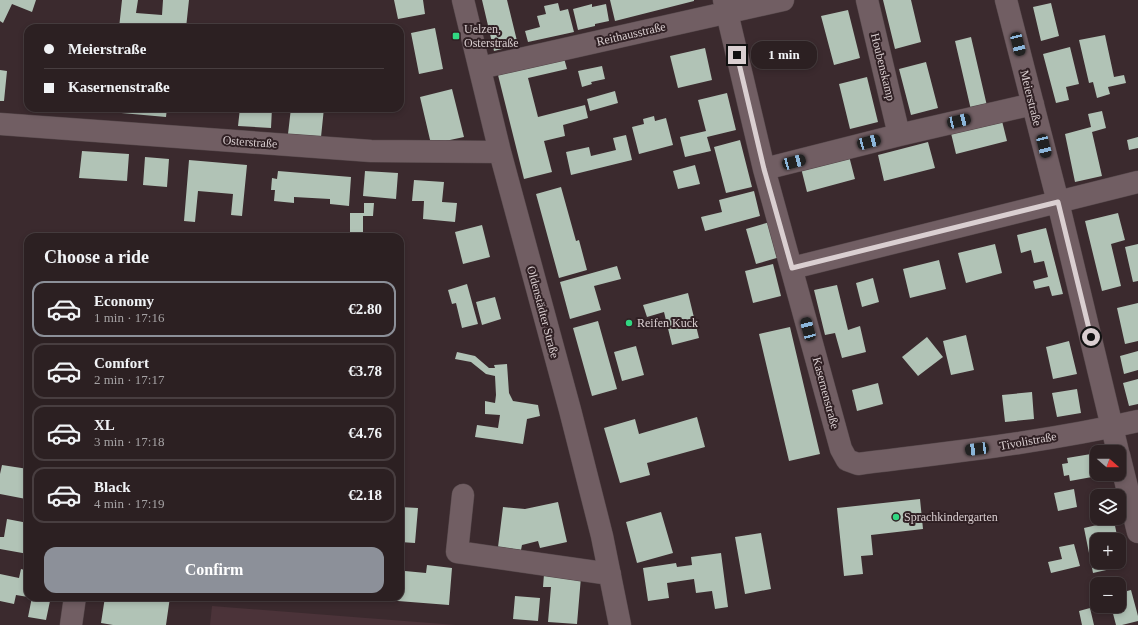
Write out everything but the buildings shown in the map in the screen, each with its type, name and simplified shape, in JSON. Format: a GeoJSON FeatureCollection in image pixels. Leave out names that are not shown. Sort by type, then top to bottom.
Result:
{"type":"FeatureCollection","features":[{"type":"Feature","properties":{"kind":"street","name":"Oldenstädter Straße"},"geometry":{"type":"LineString","coordinates":[[463,0],[500,152],[574,425],[602,536],[620,625]]}},
{"type":"Feature","properties":{"kind":"street","name":"Reithausstraße"},"geometry":{"type":"LineString","coordinates":[[480,68],[725,6],[783,0]]}},
{"type":"Feature","properties":{"kind":"street","name":"Houbenskamp"},"geometry":{"type":"LineString","coordinates":[[867,0],[899,135]]}},
{"type":"Feature","properties":{"kind":"street","name":"Meierstraße"},"geometry":{"type":"LineString","coordinates":[[1006,0],[1058,202],[1116,445]]}},
{"type":"Feature","properties":{"kind":"street","name":"Kasernenstraße"},"geometry":{"type":"LineString","coordinates":[[725,6],[764,169],[841,449],[847,460]]}},
{"type":"Feature","properties":{"kind":"street"},"geometry":{"type":"LineString","coordinates":[[764,169],[899,135],[1033,104]]}},
{"type":"Feature","properties":{"kind":"street","name":"Osterstraße"},"geometry":{"type":"LineString","coordinates":[[0,124],[371,151],[500,152]]}},
{"type":"Feature","properties":{"kind":"street"},"geometry":{"type":"LineString","coordinates":[[792,268],[1138,182]]}},
{"type":"Feature","properties":{"kind":"street","name":"Tivolistraße"},"geometry":{"type":"LineString","coordinates":[[847,460],[858,464],[984,448],[1112,427],[1138,421]]}},
{"type":"Feature","properties":{"kind":"street"},"geometry":{"type":"LineString","coordinates":[[1125,481],[1138,532]]}},
{"type":"Feature","properties":{"kind":"street"},"geometry":{"type":"LineString","coordinates":[[463,495],[457,552],[610,574]]}},
{"type":"Feature","properties":{"kind":"street"},"geometry":{"type":"LineString","coordinates":[[71,625],[74,601]]}},
{"type":"Feature","properties":{"kind":"shaded area"},"geometry":{"type":"Polygon","coordinates":[[[212,606],[456,625],[210,625],[212,606]]]}},
{"type":"Feature","properties":{"kind":"place","name":"Uelzen, Osterstraße"},"geometry":{"type":"Point","coordinates":[456,36]}},
{"type":"Feature","properties":{"kind":"place","name":"Reifen Kuck"},"geometry":{"type":"Point","coordinates":[629,323]}},
{"type":"Feature","properties":{"kind":"place","name":"Sprachkindergarten"},"geometry":{"type":"Point","coordinates":[896,517]}},
{"type":"Feature","properties":{"kind":"route"},"geometry":{"type":"LineString","coordinates":[[737,55],[764,169],[792,268],[1058,202],[1091,337]]}}]}
